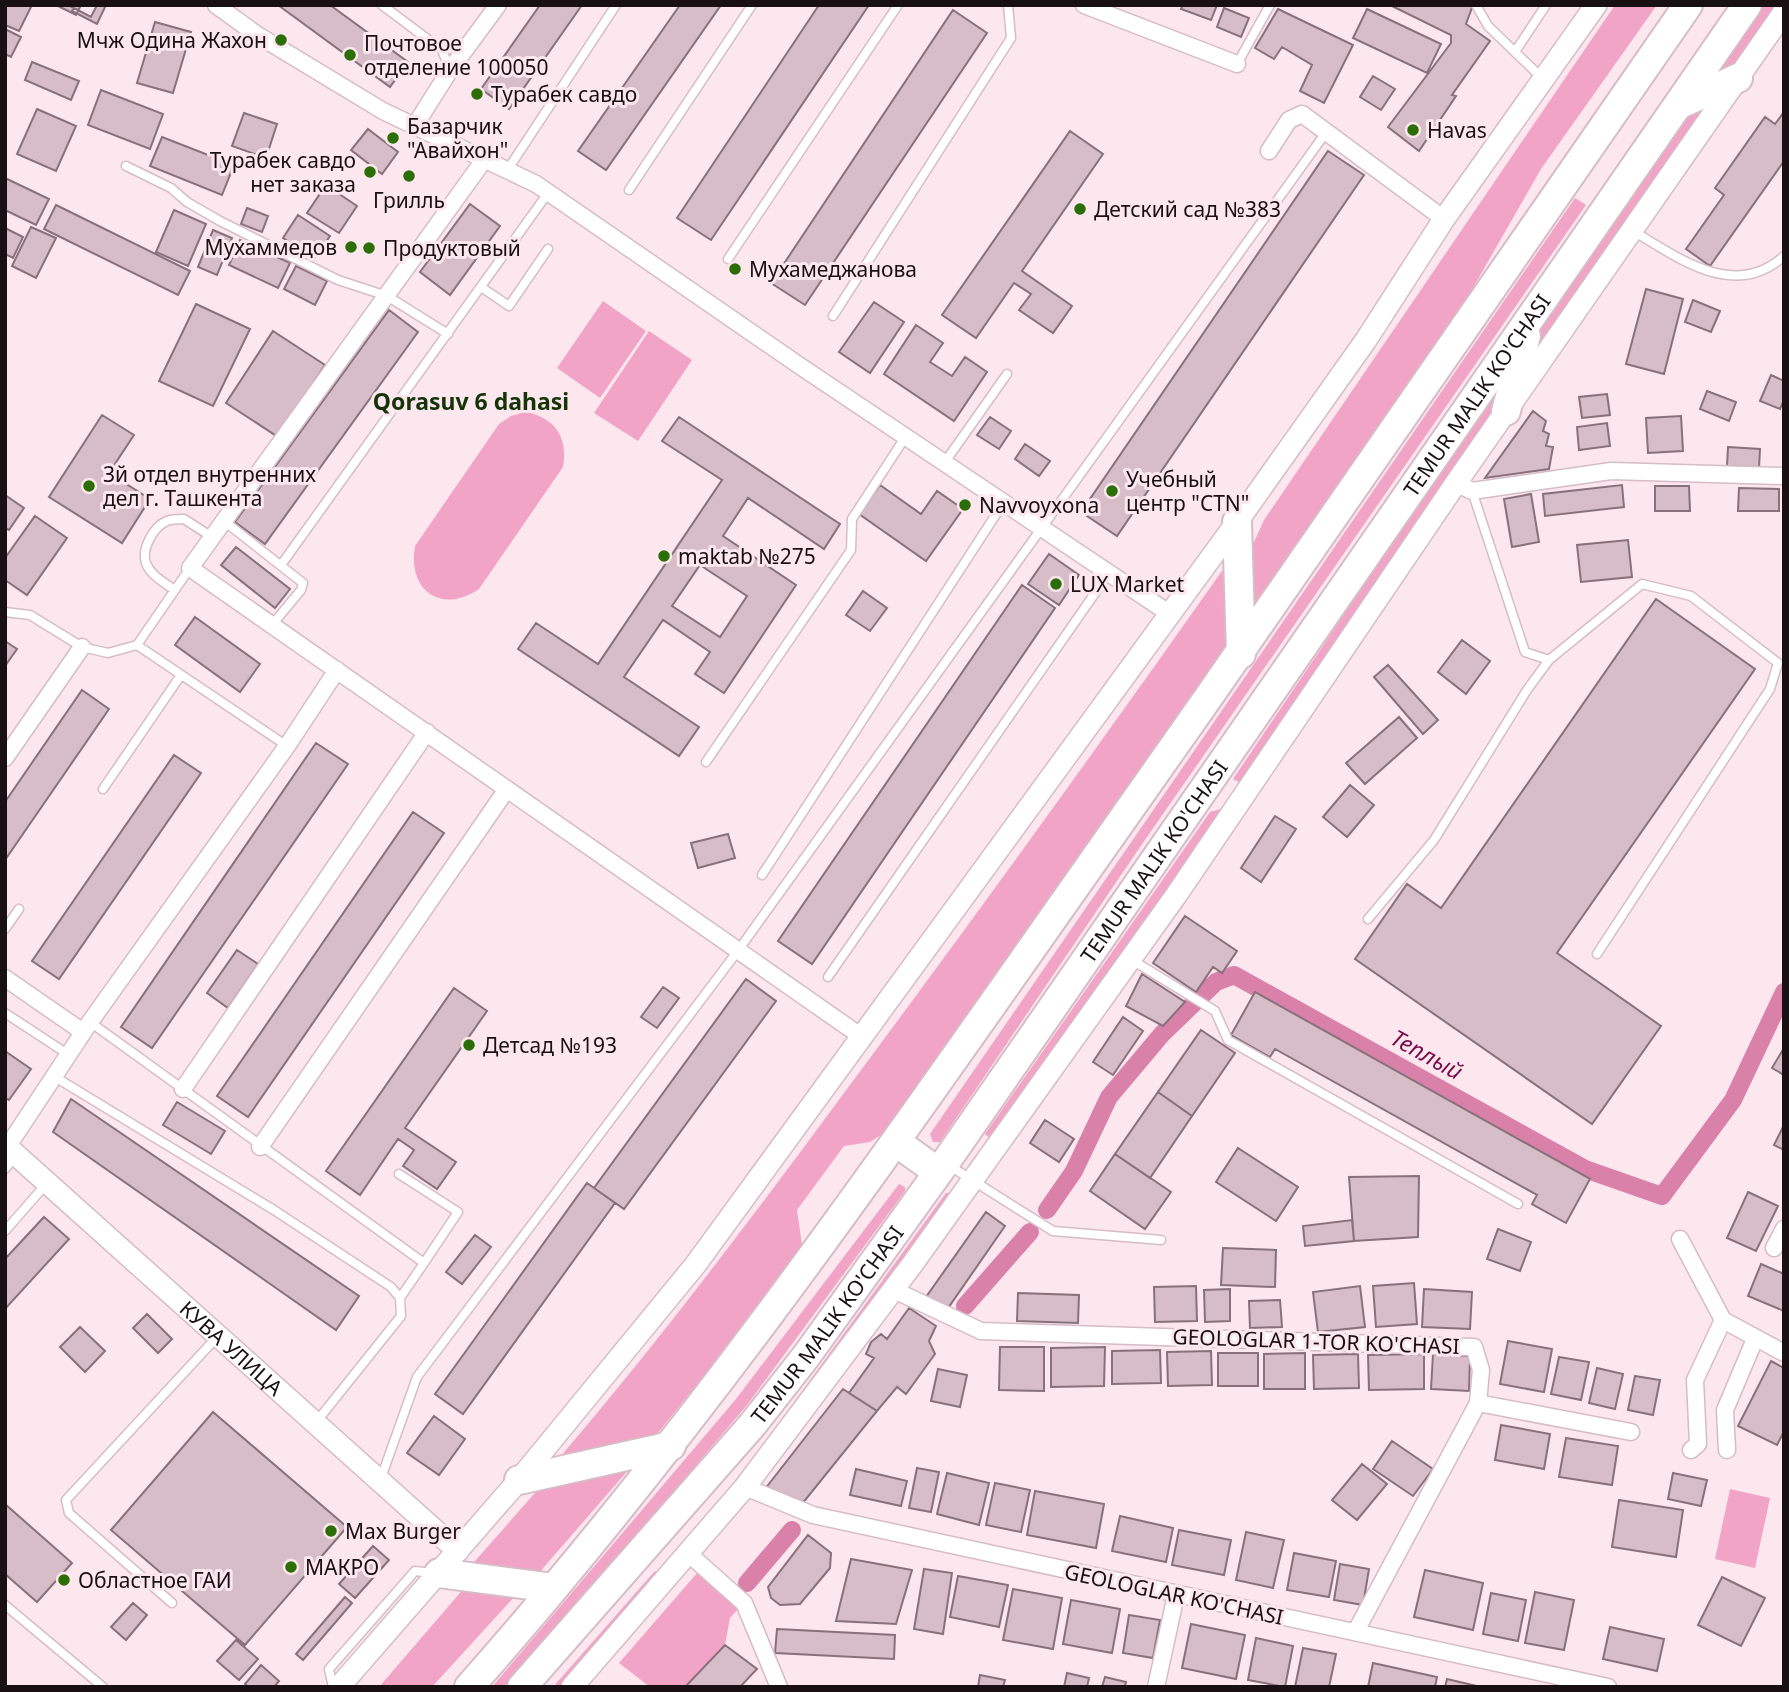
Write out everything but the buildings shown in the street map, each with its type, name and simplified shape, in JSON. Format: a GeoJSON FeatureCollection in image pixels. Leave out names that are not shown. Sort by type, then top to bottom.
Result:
{"type":"FeatureCollection","features":[{"type":"Feature","properties":{"kind":"highway"},"geometry":{"type":"LineString","coordinates":[[469,1687],[671,1446],[896,1142],[1241,653],[1688,5]]}},
{"type":"Feature","properties":{"kind":"highway","name":"TEMUR MALIK KO'CHASI"},"geometry":{"type":"LineString","coordinates":[[522,1687],[752,1424],[807,1355],[941,1167],[1747,5]]}},
{"type":"Feature","properties":{"kind":"highway"},"geometry":{"type":"LineString","coordinates":[[1678,105],[1738,78]]}},
{"type":"Feature","properties":{"kind":"highway"},"geometry":{"type":"LineString","coordinates":[[1506,411],[1531,317]]}},
{"type":"Feature","properties":{"kind":"highway"},"geometry":{"type":"LineString","coordinates":[[1237,522],[1241,653]]}},
{"type":"Feature","properties":{"kind":"highway"},"geometry":{"type":"LineString","coordinates":[[896,1142],[941,1167]]}},
{"type":"Feature","properties":{"kind":"highway"},"geometry":{"type":"LineString","coordinates":[[519,1480],[671,1446]]}},
{"type":"Feature","properties":{"kind":"highway"},"geometry":{"type":"LineString","coordinates":[[439,1573],[553,1588]]}},
{"type":"Feature","properties":{"kind":"street"},"geometry":{"type":"LineString","coordinates":[[216,5],[278,48],[414,127],[508,169],[548,193],[1170,614]]}},
{"type":"Feature","properties":{"kind":"street"},"geometry":{"type":"LineString","coordinates":[[414,127],[450,70],[498,5]]}},
{"type":"Feature","properties":{"kind":"street"},"geometry":{"type":"LineString","coordinates":[[1084,5],[1237,64]]}},
{"type":"Feature","properties":{"kind":"street"},"geometry":{"type":"LineString","coordinates":[[339,1687],[519,1480],[696,1264],[1237,522],[1366,340],[1444,219],[1596,5]]}},
{"type":"Feature","properties":{"kind":"street"},"geometry":{"type":"LineString","coordinates":[[572,1687],[745,1487],[973,1181],[1464,487],[1506,411],[1784,12]]}},
{"type":"Feature","properties":{"kind":"street"},"geometry":{"type":"LineString","coordinates":[[1269,151],[1294,115],[1302,114],[1444,219]]}},
{"type":"Feature","properties":{"kind":"street"},"geometry":{"type":"LineString","coordinates":[[484,160],[190,568],[862,1037]]}},
{"type":"Feature","properties":{"kind":"street"},"geometry":{"type":"LineString","coordinates":[[1464,487],[1611,471],[1784,476]]}},
{"type":"Feature","properties":{"kind":"street"},"geometry":{"type":"LineString","coordinates":[[5,758],[82,647]]}},
{"type":"Feature","properties":{"kind":"street"},"geometry":{"type":"LineString","coordinates":[[9,1154],[86,1027],[287,746],[337,670]]}},
{"type":"Feature","properties":{"kind":"street"},"geometry":{"type":"LineString","coordinates":[[183,1089],[427,732]]}},
{"type":"Feature","properties":{"kind":"street"},"geometry":{"type":"LineString","coordinates":[[260,1147],[507,789]]}},
{"type":"Feature","properties":{"kind":"street"},"geometry":{"type":"LineString","coordinates":[[5,978],[86,1027]]}},
{"type":"Feature","properties":{"kind":"street","name":"КУВА УЛИЦА"},"geometry":{"type":"LineString","coordinates":[[9,1154],[47,1183],[458,1551]]}},
{"type":"Feature","properties":{"kind":"street"},"geometry":{"type":"LineString","coordinates":[[1774,1248],[1784,1229]]}},
{"type":"Feature","properties":{"kind":"street"},"geometry":{"type":"LineString","coordinates":[[1680,1239],[1723,1321],[1784,1353]]}},
{"type":"Feature","properties":{"kind":"street","name":"GEOLOGLAR 1-TOR KO'CHASI"},"geometry":{"type":"LineString","coordinates":[[894,1290],[974,1330],[1474,1347],[1481,1370],[1478,1403],[1356,1631]]}},
{"type":"Feature","properties":{"kind":"street"},"geometry":{"type":"LineString","coordinates":[[1691,1450],[1698,1444],[1695,1380],[1723,1321]]}},
{"type":"Feature","properties":{"kind":"street"},"geometry":{"type":"LineString","coordinates":[[1727,1450],[1725,1410],[1755,1339]]}},
{"type":"Feature","properties":{"kind":"street"},"geometry":{"type":"LineString","coordinates":[[1478,1403],[1631,1432]]}},
{"type":"Feature","properties":{"kind":"street","name":"GEOLOGLAR KO'CHASI"},"geometry":{"type":"LineString","coordinates":[[745,1487],[813,1515],[1608,1687]]}},
{"type":"Feature","properties":{"kind":"street"},"geometry":{"type":"LineString","coordinates":[[689,1554],[744,1603],[779,1687]]}},
{"type":"Feature","properties":{"kind":"street"},"geometry":{"type":"LineString","coordinates":[[1156,1687],[1177,1595]]}},
{"type":"Feature","properties":{"kind":"lane"},"geometry":{"type":"LineString","coordinates":[[382,5],[442,50],[450,70]]}},
{"type":"Feature","properties":{"kind":"lane"},"geometry":{"type":"LineString","coordinates":[[508,169],[616,5]]}},
{"type":"Feature","properties":{"kind":"lane"},"geometry":{"type":"LineString","coordinates":[[629,190],[752,5]]}},
{"type":"Feature","properties":{"kind":"lane"},"geometry":{"type":"LineString","coordinates":[[727,259],[898,5]]}},
{"type":"Feature","properties":{"kind":"lane"},"geometry":{"type":"LineString","coordinates":[[833,316],[1011,38],[1008,5]]}},
{"type":"Feature","properties":{"kind":"lane"},"geometry":{"type":"LineString","coordinates":[[1237,64],[1270,5]]}},
{"type":"Feature","properties":{"kind":"lane"},"geometry":{"type":"LineString","coordinates":[[1476,5],[1489,26],[1544,80]]}},
{"type":"Feature","properties":{"kind":"lane"},"geometry":{"type":"LineString","coordinates":[[1515,52],[1546,5]]}},
{"type":"Feature","properties":{"kind":"lane"},"geometry":{"type":"LineString","coordinates":[[380,1481],[418,1377],[737,952],[1327,131]]}},
{"type":"Feature","properties":{"kind":"lane"},"geometry":{"type":"LineString","coordinates":[[126,166],[171,188],[187,202],[220,221],[338,280],[387,296],[448,334]]}},
{"type":"Feature","properties":{"kind":"lane"},"geometry":{"type":"LineString","coordinates":[[281,565],[548,193]]}},
{"type":"Feature","properties":{"kind":"lane"},"geometry":{"type":"LineString","coordinates":[[1633,231],[1697,269],[1729,275],[1757,274],[1784,256]]}},
{"type":"Feature","properties":{"kind":"lane"},"geometry":{"type":"LineString","coordinates":[[481,287],[509,306],[548,249]]}},
{"type":"Feature","properties":{"kind":"lane"},"geometry":{"type":"LineString","coordinates":[[945,462],[1007,374]]}},
{"type":"Feature","properties":{"kind":"lane"},"geometry":{"type":"LineString","coordinates":[[706,762],[851,550],[852,519],[906,436]]}},
{"type":"Feature","properties":{"kind":"lane"},"geometry":{"type":"LineString","coordinates":[[1464,487],[1525,652],[1549,660]]}},
{"type":"Feature","properties":{"kind":"lane"},"geometry":{"type":"LineString","coordinates":[[762,875],[1005,501]]}},
{"type":"Feature","properties":{"kind":"lane"},"geometry":{"type":"LineString","coordinates":[[174,590],[151,572],[145,561],[145,549],[153,534],[165,521],[184,519],[212,537]]}},
{"type":"Feature","properties":{"kind":"lane"},"geometry":{"type":"LineString","coordinates":[[224,521],[303,583],[272,625]]}},
{"type":"Feature","properties":{"kind":"lane"},"geometry":{"type":"LineString","coordinates":[[5,612],[30,615],[82,647],[108,653],[137,645],[190,568]]}},
{"type":"Feature","properties":{"kind":"lane"},"geometry":{"type":"LineString","coordinates":[[828,978],[1109,573]]}},
{"type":"Feature","properties":{"kind":"lane"},"geometry":{"type":"LineString","coordinates":[[1368,919],[1434,840],[1527,690],[1549,660],[1643,584],[1691,596],[1778,663],[1770,689],[1597,954]]}},
{"type":"Feature","properties":{"kind":"lane"},"geometry":{"type":"LineString","coordinates":[[137,645],[287,746]]}},
{"type":"Feature","properties":{"kind":"lane"},"geometry":{"type":"LineString","coordinates":[[103,789],[181,675]]}},
{"type":"Feature","properties":{"kind":"lane"},"geometry":{"type":"LineString","coordinates":[[5,929],[19,909]]}},
{"type":"Feature","properties":{"kind":"lane"},"geometry":{"type":"LineString","coordinates":[[1131,959],[1215,1011],[1228,1040],[1518,1204]]}},
{"type":"Feature","properties":{"kind":"lane"},"geometry":{"type":"LineString","coordinates":[[5,1013],[69,1055]]}},
{"type":"Feature","properties":{"kind":"lane"},"geometry":{"type":"LineString","coordinates":[[86,1027],[183,1089],[424,1264]]}},
{"type":"Feature","properties":{"kind":"lane"},"geometry":{"type":"LineString","coordinates":[[55,1077],[274,1210],[391,1287],[400,1298],[401,1316],[315,1424]]}},
{"type":"Feature","properties":{"kind":"lane"},"geometry":{"type":"LineString","coordinates":[[941,1167],[973,1181],[1052,1231],[1161,1240]]}},
{"type":"Feature","properties":{"kind":"lane"},"geometry":{"type":"LineString","coordinates":[[399,1174],[458,1212],[400,1298]]}},
{"type":"Feature","properties":{"kind":"lane"},"geometry":{"type":"LineString","coordinates":[[5,1231],[47,1183]]}},
{"type":"Feature","properties":{"kind":"lane"},"geometry":{"type":"LineString","coordinates":[[172,1603],[69,1513],[66,1500],[217,1337]]}},
{"type":"Feature","properties":{"kind":"lane"},"geometry":{"type":"LineString","coordinates":[[332,1687],[329,1669],[415,1571],[439,1573]]}},
{"type":"Feature","properties":{"kind":"lane"},"geometry":{"type":"LineString","coordinates":[[5,1605],[103,1687]]}},
{"type":"Feature","properties":{"kind":"shaded area"},"geometry":{"type":"Polygon","coordinates":[[[1615,5],[1657,5],[1541,169],[1466,300],[1365,451],[1252,610],[1253,544],[1264,520],[1615,5]]]}},
{"type":"Feature","properties":{"kind":"shaded area"},"geometry":{"type":"Polygon","coordinates":[[[1764,5],[1778,5],[1734,70],[1710,82],[1764,5]]]}},
{"type":"Feature","properties":{"kind":"shaded area"},"geometry":{"type":"Polygon","coordinates":[[[1705,108],[1531,363],[1539,330],[1690,114],[1705,108]]]}},
{"type":"Feature","properties":{"kind":"shaded area"},"geometry":{"type":"Polygon","coordinates":[[[1575,198],[1586,205],[1138,850],[940,1142],[933,1142],[930,1134],[1575,198]]]}},
{"type":"Feature","properties":{"kind":"shaded area"},"geometry":{"type":"Polygon","coordinates":[[[603,301],[646,331],[600,398],[557,368],[603,301]]]}},
{"type":"Feature","properties":{"kind":"shaded area"},"geometry":{"type":"Polygon","coordinates":[[[649,331],[692,360],[638,441],[594,413],[649,331]]]}},
{"type":"Feature","properties":{"kind":"shaded area"},"geometry":{"type":"Polygon","coordinates":[[[1509,376],[1489,422],[1243,784],[1233,779],[1443,468],[1509,376]]]}},
{"type":"Feature","properties":{"kind":"shaded area"},"geometry":{"type":"Polygon","coordinates":[[[526,412],[545,419],[558,431],[564,447],[563,467],[479,589],[452,599],[430,594],[416,575],[415,546],[499,424],[511,416],[526,412]]]}},
{"type":"Feature","properties":{"kind":"shaded area"},"geometry":{"type":"Polygon","coordinates":[[[1229,561],[1228,647],[884,1133],[870,1142],[844,1146],[797,1210],[803,1252],[649,1444],[555,1463],[667,1327],[774,1187],[990,895],[1229,561]]]}},
{"type":"Feature","properties":{"kind":"shaded area"},"geometry":{"type":"Polygon","coordinates":[[[1224,808],[993,1141],[985,1134],[1210,812],[1224,808]]]}},
{"type":"Feature","properties":{"kind":"shaded area"},"geometry":{"type":"Polygon","coordinates":[[[899,1184],[905,1187],[905,1191],[747,1405],[508,1687],[492,1687],[736,1399],[899,1184]]]}},
{"type":"Feature","properties":{"kind":"shaded area"},"geometry":{"type":"Polygon","coordinates":[[[955,1192],[756,1463],[752,1460],[946,1193],[955,1192]]]}},
{"type":"Feature","properties":{"kind":"shaded area"},"geometry":{"type":"Polygon","coordinates":[[[630,1468],[538,1574],[468,1569],[541,1486],[630,1468]]]}},
{"type":"Feature","properties":{"kind":"shaded area"},"geometry":{"type":"Polygon","coordinates":[[[1730,1489],[1770,1498],[1755,1568],[1715,1559],[1730,1489]]]}},
{"type":"Feature","properties":{"kind":"shaded area"},"geometry":{"type":"Polygon","coordinates":[[[674,1564],[565,1687],[553,1687],[654,1572],[674,1564]]]}},
{"type":"Feature","properties":{"kind":"shaded area"},"geometry":{"type":"Polygon","coordinates":[[[698,1572],[738,1609],[730,1618],[725,1645],[685,1687],[650,1687],[619,1663],[698,1572]]]}},
{"type":"Feature","properties":{"kind":"shaded area"},"geometry":{"type":"Polygon","coordinates":[[[465,1587],[516,1595],[432,1687],[379,1687],[465,1587]]]}},
{"type":"Feature","properties":{"kind":"waterway","name":"Теплый"},"geometry":{"type":"LineString","coordinates":[[1047,1210],[1074,1171],[1109,1097],[1162,1034],[1216,982],[1234,975],[1585,1169],[1662,1196],[1733,1100],[1784,992]]}},
{"type":"Feature","properties":{"kind":"waterway","name":"Теплый"},"geometry":{"type":"LineString","coordinates":[[965,1306],[1030,1232]]}},
{"type":"Feature","properties":{"kind":"waterway","name":"Теплый"},"geometry":{"type":"LineString","coordinates":[[747,1583],[792,1530]]}},
{"type":"Feature","properties":{"kind":"place","name":"Мчж Одина Жахон"},"geometry":{"type":"Point","coordinates":[281,40]}},
{"type":"Feature","properties":{"kind":"place","name":"Почтовое отделение 100050"},"geometry":{"type":"Point","coordinates":[350,55]}},
{"type":"Feature","properties":{"kind":"place","name":"Турабек савдо"},"geometry":{"type":"Point","coordinates":[477,94]}},
{"type":"Feature","properties":{"kind":"place","name":"Havas"},"geometry":{"type":"Point","coordinates":[1413,130]}},
{"type":"Feature","properties":{"kind":"place","name":"Базарчик \"Авайхон\""},"geometry":{"type":"Point","coordinates":[393,138]}},
{"type":"Feature","properties":{"kind":"place","name":"Турабек савдо нет заказа"},"geometry":{"type":"Point","coordinates":[370,172]}},
{"type":"Feature","properties":{"kind":"place","name":"Грилль"},"geometry":{"type":"Point","coordinates":[409,176]}},
{"type":"Feature","properties":{"kind":"place","name":"Детский сад №383"},"geometry":{"type":"Point","coordinates":[1080,209]}},
{"type":"Feature","properties":{"kind":"place","name":"Мухаммедов"},"geometry":{"type":"Point","coordinates":[351,247]}},
{"type":"Feature","properties":{"kind":"place","name":"Продуктовый"},"geometry":{"type":"Point","coordinates":[369,248]}},
{"type":"Feature","properties":{"kind":"place","name":"Мухамеджанова"},"geometry":{"type":"Point","coordinates":[735,269]}},
{"type":"Feature","properties":{"kind":"place","name":"3й отдел внутренних дел г. Ташкента"},"geometry":{"type":"Point","coordinates":[89,486]}},
{"type":"Feature","properties":{"kind":"place","name":"Учебный центр \"CTN\""},"geometry":{"type":"Point","coordinates":[1112,491]}},
{"type":"Feature","properties":{"kind":"place","name":"Navvoyxona"},"geometry":{"type":"Point","coordinates":[965,505]}},
{"type":"Feature","properties":{"kind":"place","name":"maktab №275"},"geometry":{"type":"Point","coordinates":[664,556]}},
{"type":"Feature","properties":{"kind":"place","name":"LUX Market"},"geometry":{"type":"Point","coordinates":[1056,584]}},
{"type":"Feature","properties":{"kind":"place","name":"Детсад №193"},"geometry":{"type":"Point","coordinates":[469,1045]}},
{"type":"Feature","properties":{"kind":"place","name":"Max Burger"},"geometry":{"type":"Point","coordinates":[331,1531]}},
{"type":"Feature","properties":{"kind":"place","name":"МАКРО"},"geometry":{"type":"Point","coordinates":[291,1567]}},
{"type":"Feature","properties":{"kind":"place","name":"Областное ГАИ"},"geometry":{"type":"Point","coordinates":[64,1580]}},
{"type":"Feature","properties":{"kind":"district","name":"Qorasuv 6 dahasi"},"geometry":{"type":"Point","coordinates":[471,401]}}]}
